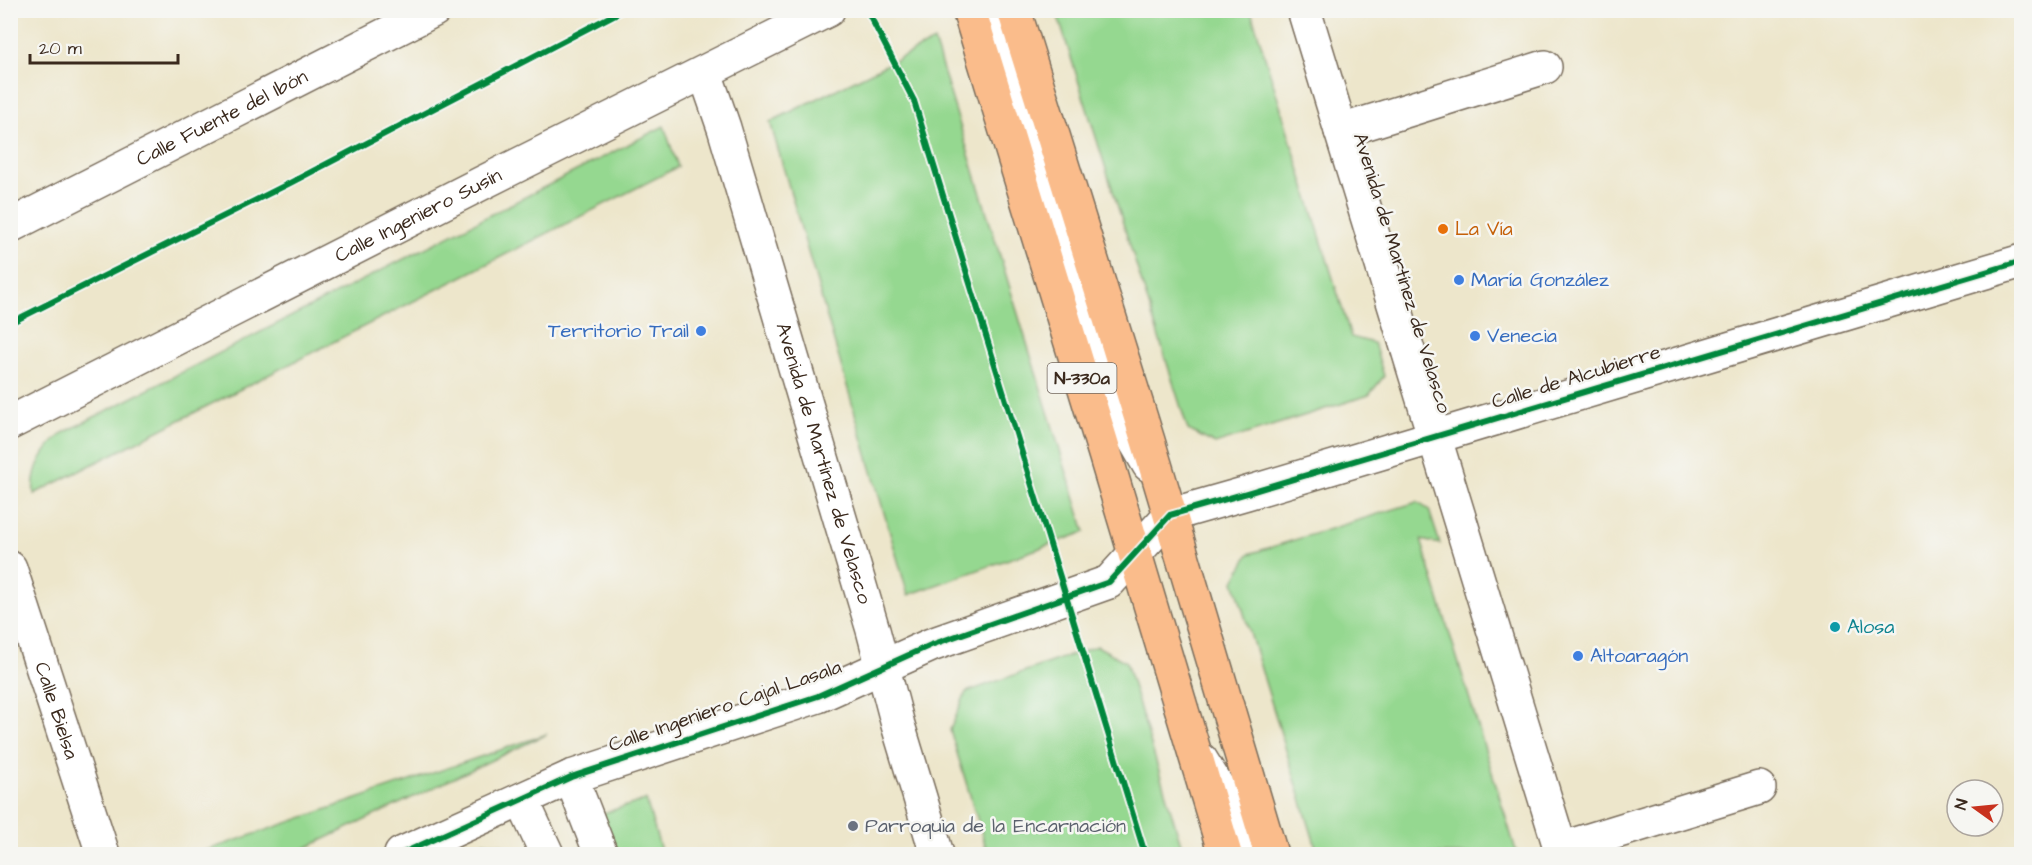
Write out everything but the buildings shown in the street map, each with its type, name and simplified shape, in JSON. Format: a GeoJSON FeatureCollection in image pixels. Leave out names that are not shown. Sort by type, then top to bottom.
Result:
{"type":"FeatureCollection","features":[{"type":"Feature","properties":{"kind":"highway","name":"N-330a"},"geometry":{"type":"LineString","coordinates":[[969,10],[1151,535],[1271,855]]}},
{"type":"Feature","properties":{"kind":"highway","name":"N-330a"},"geometry":{"type":"LineString","coordinates":[[1014,10],[1160,482],[1151,535],[1192,746],[1225,855]]}},
{"type":"Feature","properties":{"kind":"street","name":"Calle Fuente del Ibón"},"geometry":{"type":"LineString","coordinates":[[10,226],[434,10]]}},
{"type":"Feature","properties":{"kind":"street","name":"Calle Ingeniero Susín"},"geometry":{"type":"LineString","coordinates":[[10,423],[473,187],[828,10]]}},
{"type":"Feature","properties":{"kind":"street"},"geometry":{"type":"LineString","coordinates":[[991,10],[1107,388],[1140,452],[1160,482]]}},
{"type":"Feature","properties":{"kind":"street","name":"Avenida de Martínez de Velasco"},"geometry":{"type":"LineString","coordinates":[[1304,10],[1561,852]]}},
{"type":"Feature","properties":{"kind":"street"},"geometry":{"type":"LineString","coordinates":[[1341,131],[1545,67]]}},
{"type":"Feature","properties":{"kind":"street","name":"Avenida de Martínez de Velasco"},"geometry":{"type":"LineString","coordinates":[[705,73],[724,128],[937,855]]}},
{"type":"Feature","properties":{"kind":"street","name":"Calle de Alcubierre"},"geometry":{"type":"LineString","coordinates":[[1151,535],[1435,437],[2022,261]]}},
{"type":"Feature","properties":{"kind":"street","name":"Calle Ingeniero Cajal Lasala"},"geometry":{"type":"LineString","coordinates":[[401,855],[571,777],[818,696],[931,645],[1109,582],[1151,535]]}},
{"type":"Feature","properties":{"kind":"street","name":"Calle Bielsa"},"geometry":{"type":"LineString","coordinates":[[10,568],[103,855]]}},
{"type":"Feature","properties":{"kind":"street"},"geometry":{"type":"LineString","coordinates":[[1192,746],[1229,805],[1248,855]]}},
{"type":"Feature","properties":{"kind":"street"},"geometry":{"type":"LineString","coordinates":[[571,777],[601,855]]}},
{"type":"Feature","properties":{"kind":"street"},"geometry":{"type":"LineString","coordinates":[[1561,852],[1760,788]]}},
{"type":"Feature","properties":{"kind":"street"},"geometry":{"type":"LineString","coordinates":[[522,800],[547,855]]}},
{"type":"Feature","properties":{"kind":"green space"},"geometry":{"type":"Polygon","coordinates":[[[1056,10],[1251,11],[1351,337],[1374,343],[1384,376],[1369,395],[1215,444],[1188,430],[1056,10]]]}},
{"type":"Feature","properties":{"kind":"green space"},"geometry":{"type":"Polygon","coordinates":[[[934,41],[1085,532],[908,595],[770,122],[934,41]]]}},
{"type":"Feature","properties":{"kind":"green space"},"geometry":{"type":"Polygon","coordinates":[[[664,126],[678,167],[34,494],[35,476],[40,460],[50,445],[63,433],[664,126]]]}},
{"type":"Feature","properties":{"kind":"green space"},"geometry":{"type":"Polygon","coordinates":[[[1417,502],[1429,510],[1440,544],[1421,540],[1517,854],[1318,854],[1234,581],[1249,554],[1417,502]]]}},
{"type":"Feature","properties":{"kind":"green space"},"geometry":{"type":"Polygon","coordinates":[[[1097,646],[1126,662],[1184,854],[988,854],[950,730],[966,692],[1097,646]]]}},
{"type":"Feature","properties":{"kind":"green space"},"geometry":{"type":"Polygon","coordinates":[[[547,734],[293,854],[196,854],[547,734]]]}},
{"type":"Feature","properties":{"kind":"green space"},"geometry":{"type":"Polygon","coordinates":[[[646,800],[662,854],[613,854],[597,815],[646,800]]]}},
{"type":"Feature","properties":{"kind":"green space"},"geometry":{"type":"Polygon","coordinates":[[[483,842],[503,845],[515,854],[480,854],[483,842]]]}},
{"type":"Feature","properties":{"kind":"cycle path"},"geometry":{"type":"LineString","coordinates":[[10,323],[290,183],[623,10]]}},
{"type":"Feature","properties":{"kind":"cycle path"},"geometry":{"type":"LineString","coordinates":[[867,10],[914,101],[1145,854]]}},
{"type":"Feature","properties":{"kind":"cycle path"},"geometry":{"type":"LineString","coordinates":[[401,854],[571,777],[818,696],[931,645],[1109,582],[1170,515],[2022,261]]}},
{"type":"Feature","properties":{"kind":"place","name":"La Vía"},"geometry":{"type":"Point","coordinates":[1443,229]}},
{"type":"Feature","properties":{"kind":"place","name":"María González"},"geometry":{"type":"Point","coordinates":[1459,280]}},
{"type":"Feature","properties":{"kind":"place","name":"Territorio Trail"},"geometry":{"type":"Point","coordinates":[701,331]}},
{"type":"Feature","properties":{"kind":"place","name":"Venecia"},"geometry":{"type":"Point","coordinates":[1475,336]}},
{"type":"Feature","properties":{"kind":"place","name":"Alosa"},"geometry":{"type":"Point","coordinates":[1835,627]}},
{"type":"Feature","properties":{"kind":"place","name":"Altoaragón"},"geometry":{"type":"Point","coordinates":[1578,656]}},
{"type":"Feature","properties":{"kind":"place","name":"Parroquia de la Encarnación"},"geometry":{"type":"Point","coordinates":[853,826]}}]}
